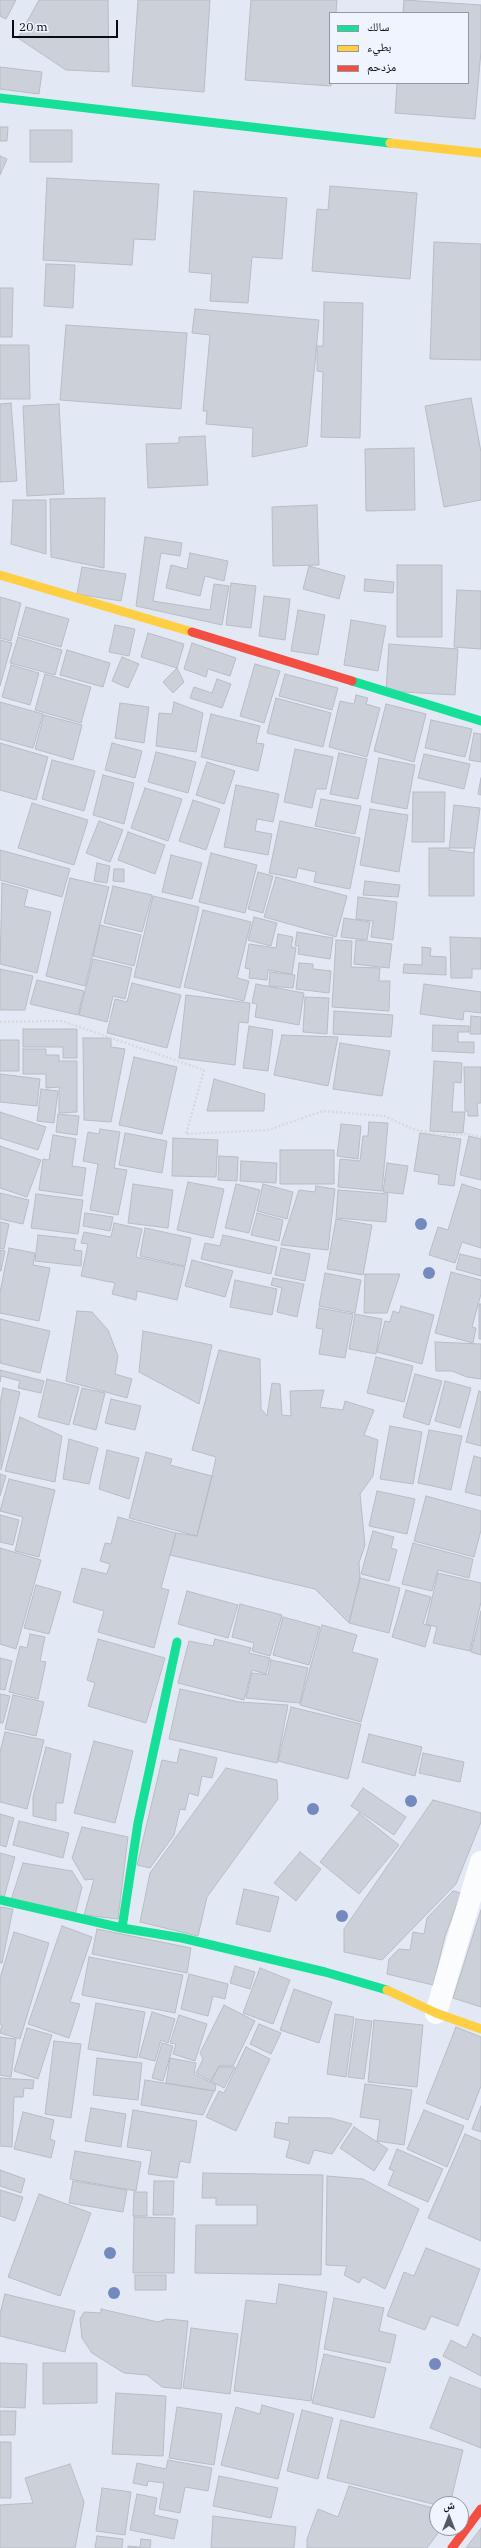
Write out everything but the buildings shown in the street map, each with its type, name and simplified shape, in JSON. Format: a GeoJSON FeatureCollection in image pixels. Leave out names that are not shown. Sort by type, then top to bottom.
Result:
{"type":"FeatureCollection","features":[{"type":"Feature","properties":{"kind":"street"},"geometry":{"type":"LineString","coordinates":[[0,98],[149,117],[481,153]]}},
{"type":"Feature","properties":{"kind":"street"},"geometry":{"type":"LineString","coordinates":[[0,575],[238,645],[481,721]]}},
{"type":"Feature","properties":{"kind":"street"},"geometry":{"type":"LineString","coordinates":[[122,1928],[138,1822],[177,1642]]}},
{"type":"Feature","properties":{"kind":"street"},"geometry":{"type":"LineString","coordinates":[[436,2013],[481,1862]]}},
{"type":"Feature","properties":{"kind":"street"},"geometry":{"type":"LineString","coordinates":[[0,1900],[122,1928],[182,1938],[325,1972],[388,1990],[436,2013],[481,2029]]}},
{"type":"Feature","properties":{"kind":"street"},"geometry":{"type":"LineString","coordinates":[[452,2548],[481,2509]]}},
{"type":"Feature","properties":{"kind":"path"},"geometry":{"type":"LineString","coordinates":[[0,1022],[62,1021],[204,1070],[186,1134],[268,1130],[323,1110],[384,1116],[413,1129],[440,1135],[467,1134],[481,1137]]}},
{"type":"Feature","properties":{"kind":"traffic: fast"},"geometry":{"type":"LineString","coordinates":[[0,98],[390,143]]}},
{"type":"Feature","properties":{"kind":"traffic: fast"},"geometry":{"type":"LineString","coordinates":[[352,681],[481,721]]}},
{"type":"Feature","properties":{"kind":"traffic: fast"},"geometry":{"type":"LineString","coordinates":[[122,1928],[138,1823],[177,1642]]}},
{"type":"Feature","properties":{"kind":"traffic: fast"},"geometry":{"type":"LineString","coordinates":[[0,1900],[122,1928],[182,1938],[325,1972],[387,1990]]}},
{"type":"Feature","properties":{"kind":"traffic: slow"},"geometry":{"type":"LineString","coordinates":[[390,143],[481,153]]}},
{"type":"Feature","properties":{"kind":"traffic: slow"},"geometry":{"type":"LineString","coordinates":[[0,575],[192,632]]}},
{"type":"Feature","properties":{"kind":"traffic: slow"},"geometry":{"type":"LineString","coordinates":[[387,1990],[436,2013],[481,2029]]}},
{"type":"Feature","properties":{"kind":"traffic: jam"},"geometry":{"type":"LineString","coordinates":[[192,632],[352,681]]}},
{"type":"Feature","properties":{"kind":"traffic: jam"},"geometry":{"type":"LineString","coordinates":[[452,2548],[481,2509]]}}]}
